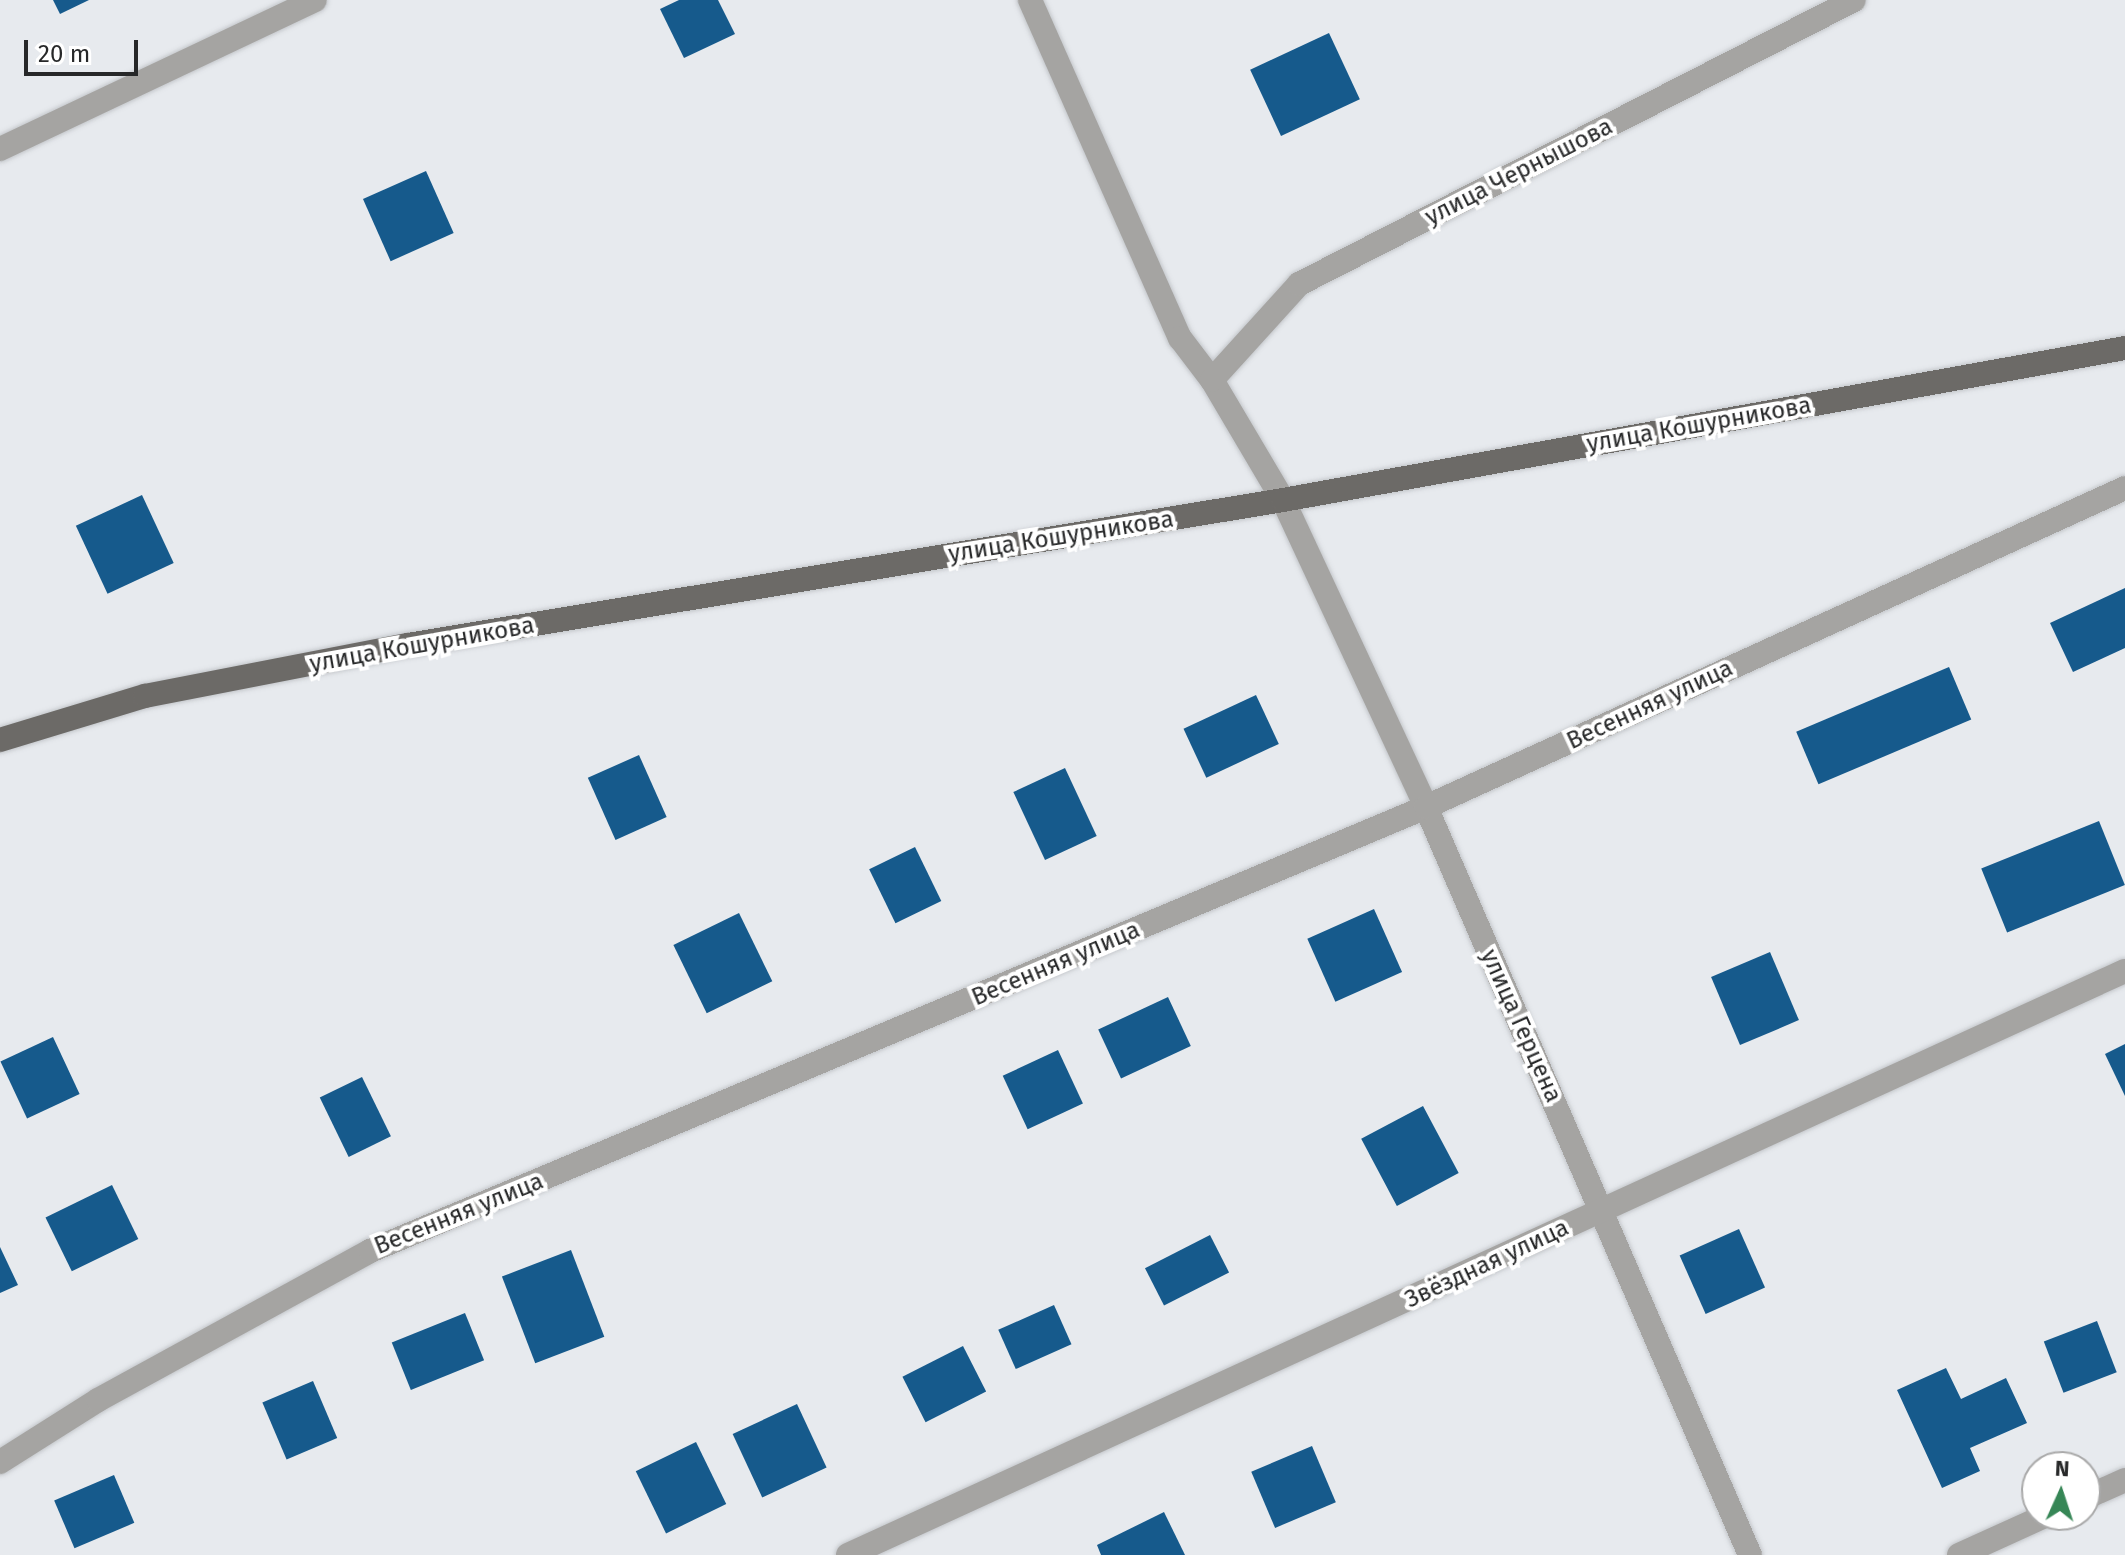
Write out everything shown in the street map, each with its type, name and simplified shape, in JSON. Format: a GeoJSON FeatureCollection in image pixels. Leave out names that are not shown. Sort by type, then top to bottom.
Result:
{"type":"FeatureCollection","features":[{"type":"Feature","properties":{"kind":"main road","name":"улица Кошурникова"},"geometry":{"type":"LineString","coordinates":[[0,740],[145,696],[408,645],[1283,500],[2125,348]]}},
{"type":"Feature","properties":{"kind":"street"},"geometry":{"type":"LineString","coordinates":[[0,149],[315,0]]}},
{"type":"Feature","properties":{"kind":"street","name":"улица Герцена"},"geometry":{"type":"LineString","coordinates":[[1030,0],[1180,338],[1212,380],[1283,500],[1426,807],[1750,1555]]}},
{"type":"Feature","properties":{"kind":"street","name":"улица Чернышова"},"geometry":{"type":"LineString","coordinates":[[1212,380],[1299,284],[1854,0]]}},
{"type":"Feature","properties":{"kind":"street","name":"Весенняя улица"},"geometry":{"type":"LineString","coordinates":[[0,1462],[98,1400],[370,1251],[1426,807],[2125,488]]}},
{"type":"Feature","properties":{"kind":"street","name":"Звёздная улица"},"geometry":{"type":"LineString","coordinates":[[848,1555],[2125,971]]}},
{"type":"Feature","properties":{"kind":"street"},"geometry":{"type":"LineString","coordinates":[[2101,1491],[2125,1480]]}},
{"type":"Feature","properties":{"kind":"street"},"geometry":{"type":"LineString","coordinates":[[1959,1555],[2021,1527]]}},
{"type":"Feature","properties":{"kind":"building"},"geometry":{"type":"Polygon","coordinates":[[[53,0],[89,0],[60,14],[53,0]]]}},
{"type":"Feature","properties":{"kind":"building"},"geometry":{"type":"Polygon","coordinates":[[[679,0],[718,0],[735,34],[684,58],[660,9],[679,0]]]}},
{"type":"Feature","properties":{"kind":"building"},"geometry":{"type":"Polygon","coordinates":[[[1329,33],[1360,99],[1281,136],[1250,70],[1329,33]]]}},
{"type":"Feature","properties":{"kind":"building"},"geometry":{"type":"Polygon","coordinates":[[[426,171],[454,233],[391,261],[363,199],[426,171]]]}},
{"type":"Feature","properties":{"kind":"building"},"geometry":{"type":"Polygon","coordinates":[[[142,495],[174,563],[108,594],[76,526],[142,495]]]}},
{"type":"Feature","properties":{"kind":"building"},"geometry":{"type":"Polygon","coordinates":[[[2125,588],[2125,648],[2073,672],[2050,623],[2125,588]]]}},
{"type":"Feature","properties":{"kind":"building"},"geometry":{"type":"Polygon","coordinates":[[[1949,667],[1971,719],[1818,784],[1796,732],[1949,667]]]}},
{"type":"Feature","properties":{"kind":"building"},"geometry":{"type":"Polygon","coordinates":[[[1256,695],[1279,744],[1206,778],[1183,729],[1256,695]]]}},
{"type":"Feature","properties":{"kind":"building"},"geometry":{"type":"Polygon","coordinates":[[[639,755],[667,817],[615,840],[588,778],[639,755]]]}},
{"type":"Feature","properties":{"kind":"building"},"geometry":{"type":"Polygon","coordinates":[[[1065,768],[1097,836],[1045,860],[1013,792],[1065,768]]]}},
{"type":"Feature","properties":{"kind":"building"},"geometry":{"type":"Polygon","coordinates":[[[2099,821],[2125,885],[2007,933],[1981,869],[2099,821]]]}},
{"type":"Feature","properties":{"kind":"building"},"geometry":{"type":"Polygon","coordinates":[[[915,847],[941,901],[895,923],[869,869],[915,847]]]}},
{"type":"Feature","properties":{"kind":"building"},"geometry":{"type":"Polygon","coordinates":[[[1374,909],[1402,972],[1335,1002],[1307,939],[1374,909]]]}},
{"type":"Feature","properties":{"kind":"building"},"geometry":{"type":"Polygon","coordinates":[[[739,913],[772,981],[707,1013],[673,945],[739,913]]]}},
{"type":"Feature","properties":{"kind":"building"},"geometry":{"type":"Polygon","coordinates":[[[1770,952],[1799,1020],[1740,1045],[1711,977],[1770,952]]]}},
{"type":"Feature","properties":{"kind":"building"},"geometry":{"type":"Polygon","coordinates":[[[1168,997],[1191,1046],[1121,1078],[1098,1030],[1168,997]]]}},
{"type":"Feature","properties":{"kind":"building"},"geometry":{"type":"Polygon","coordinates":[[[53,1037],[80,1094],[27,1119],[0,1062],[53,1037]]]}},
{"type":"Feature","properties":{"kind":"building"},"geometry":{"type":"Polygon","coordinates":[[[2125,1044],[2125,1096],[2105,1054],[2125,1044]]]}},
{"type":"Feature","properties":{"kind":"building"},"geometry":{"type":"Polygon","coordinates":[[[1058,1050],[1083,1103],[1028,1129],[1003,1076],[1058,1050]]]}},
{"type":"Feature","properties":{"kind":"building"},"geometry":{"type":"Polygon","coordinates":[[[362,1077],[391,1136],[349,1157],[320,1098],[362,1077]]]}},
{"type":"Feature","properties":{"kind":"building"},"geometry":{"type":"Polygon","coordinates":[[[1423,1106],[1459,1173],[1397,1206],[1361,1139],[1423,1106]]]}},
{"type":"Feature","properties":{"kind":"building"},"geometry":{"type":"Polygon","coordinates":[[[112,1185],[138,1239],[72,1271],[45,1217],[112,1185]]]}},
{"type":"Feature","properties":{"kind":"building"},"geometry":{"type":"Polygon","coordinates":[[[1739,1229],[1765,1287],[1706,1314],[1680,1255],[1739,1229]]]}},
{"type":"Feature","properties":{"kind":"building"},"geometry":{"type":"Polygon","coordinates":[[[1210,1235],[1229,1272],[1164,1306],[1145,1268],[1210,1235]]]}},
{"type":"Feature","properties":{"kind":"building"},"geometry":{"type":"Polygon","coordinates":[[[0,1247],[18,1285],[0,1293],[0,1247]]]}},
{"type":"Feature","properties":{"kind":"building"},"geometry":{"type":"Polygon","coordinates":[[[571,1250],[604,1337],[535,1363],[502,1277],[571,1250]]]}},
{"type":"Feature","properties":{"kind":"building"},"geometry":{"type":"Polygon","coordinates":[[[1054,1305],[1071,1344],[1016,1369],[998,1330],[1054,1305]]]}},
{"type":"Feature","properties":{"kind":"building"},"geometry":{"type":"Polygon","coordinates":[[[465,1313],[484,1360],[411,1390],[392,1343],[465,1313]]]}},
{"type":"Feature","properties":{"kind":"building"},"geometry":{"type":"Polygon","coordinates":[[[2097,1321],[2117,1372],[2063,1393],[2044,1341],[2097,1321]]]}},
{"type":"Feature","properties":{"kind":"building"},"geometry":{"type":"Polygon","coordinates":[[[963,1346],[986,1391],[926,1422],[902,1377],[963,1346]]]}},
{"type":"Feature","properties":{"kind":"building"},"geometry":{"type":"Polygon","coordinates":[[[1946,1368],[1961,1399],[2006,1378],[2027,1423],[1970,1448],[1980,1471],[1942,1488],[1897,1390],[1946,1368]]]}},
{"type":"Feature","properties":{"kind":"building"},"geometry":{"type":"Polygon","coordinates":[[[313,1381],[337,1438],[287,1460],[262,1402],[313,1381]]]}},
{"type":"Feature","properties":{"kind":"building"},"geometry":{"type":"Polygon","coordinates":[[[797,1404],[827,1467],[762,1497],[733,1434],[797,1404]]]}},
{"type":"Feature","properties":{"kind":"building"},"geometry":{"type":"Polygon","coordinates":[[[696,1442],[726,1504],[666,1533],[636,1471],[696,1442]]]}},
{"type":"Feature","properties":{"kind":"building"},"geometry":{"type":"Polygon","coordinates":[[[1312,1446],[1336,1502],[1275,1528],[1251,1472],[1312,1446]]]}},
{"type":"Feature","properties":{"kind":"building"},"geometry":{"type":"Polygon","coordinates":[[[114,1475],[134,1523],[74,1548],[54,1500],[114,1475]]]}},
{"type":"Feature","properties":{"kind":"building"},"geometry":{"type":"Polygon","coordinates":[[[1164,1512],[1185,1555],[1101,1555],[1097,1545],[1164,1512]]]}}]}
